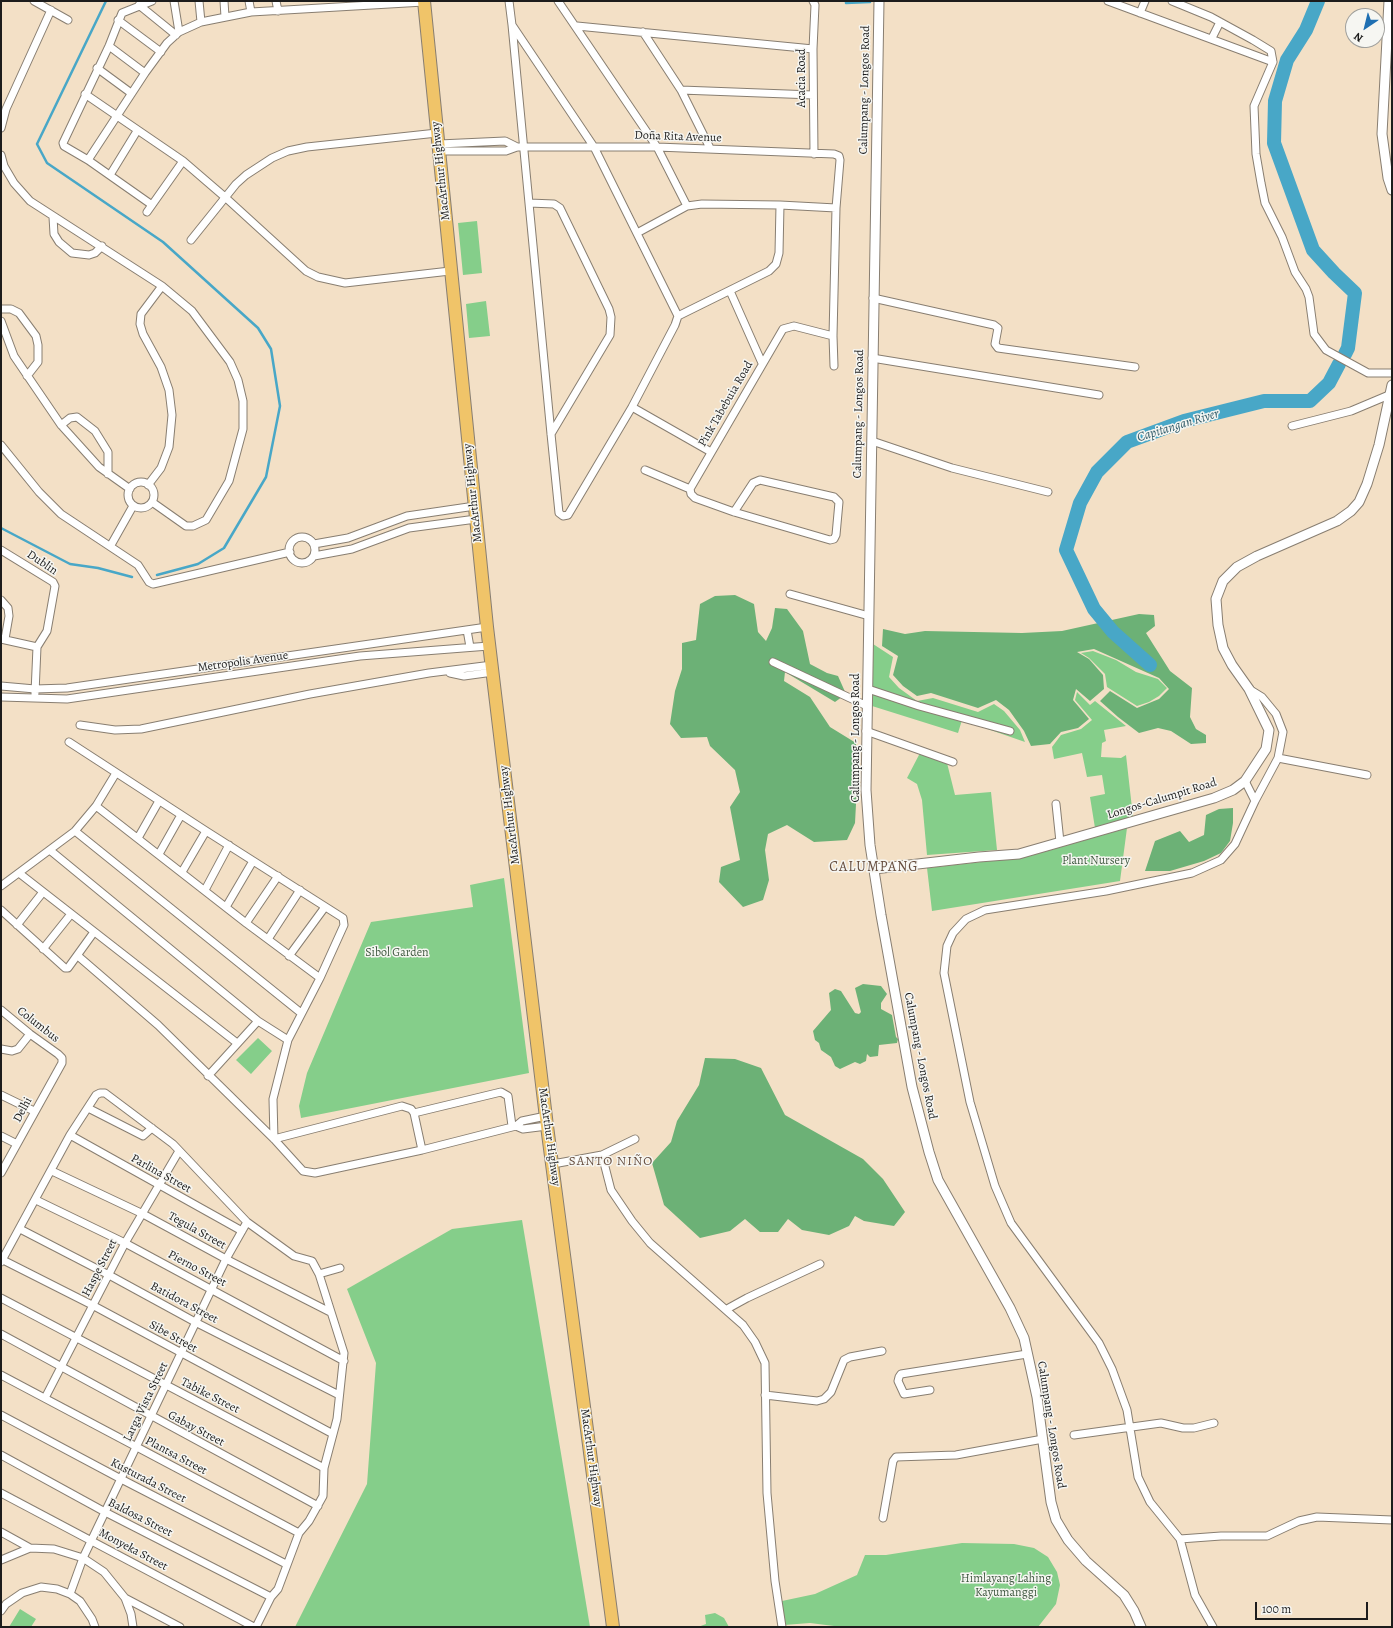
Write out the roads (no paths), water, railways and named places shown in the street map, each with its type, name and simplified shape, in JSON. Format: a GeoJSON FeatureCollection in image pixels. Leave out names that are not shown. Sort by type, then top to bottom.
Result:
{"type":"FeatureCollection","features":[{"type":"Feature","properties":{"kind":"highway","name":"MacArthur Highway"},"geometry":{"type":"LineString","coordinates":[[424,1],[487,627],[546,1121],[553,1164],[591,1468],[613,1627]]}},
{"type":"Feature","properties":{"kind":"street"},"geometry":{"type":"LineString","coordinates":[[34,1],[68,20]]}},
{"type":"Feature","properties":{"kind":"street"},"geometry":{"type":"LineString","coordinates":[[152,1],[125,11],[118,20],[109,46],[63,143],[64,146],[88,160],[152,205]]}},
{"type":"Feature","properties":{"kind":"street"},"geometry":{"type":"LineString","coordinates":[[174,1],[178,33]]}},
{"type":"Feature","properties":{"kind":"street"},"geometry":{"type":"LineString","coordinates":[[199,1],[201,22]]}},
{"type":"Feature","properties":{"kind":"street"},"geometry":{"type":"LineString","coordinates":[[224,1],[225,17]]}},
{"type":"Feature","properties":{"kind":"street"},"geometry":{"type":"LineString","coordinates":[[249,1],[251,12]]}},
{"type":"Feature","properties":{"kind":"street"},"geometry":{"type":"LineString","coordinates":[[276,1],[278,10]]}},
{"type":"Feature","properties":{"kind":"street"},"geometry":{"type":"LineString","coordinates":[[88,160],[131,93],[161,52],[178,33],[201,22],[251,12],[278,10],[303,4],[424,1]]}},
{"type":"Feature","properties":{"kind":"street"},"geometry":{"type":"LineString","coordinates":[[509,1],[520,147],[529,203],[559,513],[563,516],[568,515],[632,406],[675,325],[678,316],[594,147],[512,25]]}},
{"type":"Feature","properties":{"kind":"street"},"geometry":{"type":"LineString","coordinates":[[558,1],[577,26],[657,147],[687,206]]}},
{"type":"Feature","properties":{"kind":"street","name":"Acacia Road"},"geometry":{"type":"LineString","coordinates":[[813,1],[815,5],[813,49],[814,154]]}},
{"type":"Feature","properties":{"kind":"street","name":"Calumpang - Longos Road"},"geometry":{"type":"LineString","coordinates":[[879,1],[872,298],[872,442],[866,731],[866,790],[874,869],[912,1087],[929,1152],[938,1180],[1010,1308],[1024,1338],[1037,1397],[1051,1502],[1056,1520],[1068,1540],[1086,1561],[1124,1595],[1134,1611],[1141,1627]]}},
{"type":"Feature","properties":{"kind":"street"},"geometry":{"type":"LineString","coordinates":[[1108,1],[1212,38],[1273,62]]}},
{"type":"Feature","properties":{"kind":"street"},"geometry":{"type":"LineString","coordinates":[[1140,13],[1145,1]]}},
{"type":"Feature","properties":{"kind":"street"},"geometry":{"type":"LineString","coordinates":[[1172,1],[1220,22],[1271,51],[1273,62],[1254,106],[1256,154],[1265,203],[1282,236],[1295,272],[1308,293],[1314,334],[1326,350],[1368,373],[1392,373]]}},
{"type":"Feature","properties":{"kind":"street"},"geometry":{"type":"LineString","coordinates":[[1389,1],[1382,134],[1388,178],[1392,190]]}},
{"type":"Feature","properties":{"kind":"street"},"geometry":{"type":"LineString","coordinates":[[139,5],[178,33]]}},
{"type":"Feature","properties":{"kind":"street"},"geometry":{"type":"LineString","coordinates":[[1,128],[4,110],[52,10]]}},
{"type":"Feature","properties":{"kind":"street"},"geometry":{"type":"LineString","coordinates":[[118,20],[161,52]]}},
{"type":"Feature","properties":{"kind":"street"},"geometry":{"type":"LineString","coordinates":[[1212,38],[1220,22]]}},
{"type":"Feature","properties":{"kind":"street"},"geometry":{"type":"LineString","coordinates":[[577,26],[813,49]]}},
{"type":"Feature","properties":{"kind":"street"},"geometry":{"type":"LineString","coordinates":[[643,32],[681,90],[710,148]]}},
{"type":"Feature","properties":{"kind":"street"},"geometry":{"type":"LineString","coordinates":[[109,46],[145,73]]}},
{"type":"Feature","properties":{"kind":"street"},"geometry":{"type":"LineString","coordinates":[[98,68],[131,93]]}},
{"type":"Feature","properties":{"kind":"street"},"geometry":{"type":"LineString","coordinates":[[681,90],[813,95]]}},
{"type":"Feature","properties":{"kind":"street"},"geometry":{"type":"LineString","coordinates":[[85,94],[182,161],[226,198],[306,270],[318,278],[346,283],[450,271]]}},
{"type":"Feature","properties":{"kind":"street"},"geometry":{"type":"LineString","coordinates":[[110,175],[137,131]]}},
{"type":"Feature","properties":{"kind":"street","name":"Doña Rita Avenue"},"geometry":{"type":"LineString","coordinates":[[190,240],[236,184],[246,175],[272,158],[288,151],[315,146],[505,142],[520,147],[710,148],[839,156],[840,160],[836,208]]}},
{"type":"Feature","properties":{"kind":"street"},"geometry":{"type":"LineString","coordinates":[[1,155],[2,165],[14,183],[30,201],[162,286],[192,311],[230,362],[238,380],[243,401],[243,429],[237,456],[229,481],[206,520],[200,524],[186,526],[152,502]]}},
{"type":"Feature","properties":{"kind":"street"},"geometry":{"type":"LineString","coordinates":[[147,212],[182,161]]}},
{"type":"Feature","properties":{"kind":"street"},"geometry":{"type":"LineString","coordinates":[[529,203],[554,204],[560,208],[609,309],[611,317],[610,334],[551,434]]}},
{"type":"Feature","properties":{"kind":"street"},"geometry":{"type":"LineString","coordinates":[[637,233],[687,206],[702,204],[780,205],[836,208],[833,336],[834,366]]}},
{"type":"Feature","properties":{"kind":"street"},"geometry":{"type":"LineString","coordinates":[[678,316],[761,277],[776,264],[779,253],[780,205]]}},
{"type":"Feature","properties":{"kind":"street"},"geometry":{"type":"LineString","coordinates":[[53,217],[54,234],[59,242],[72,252],[89,255],[96,253],[102,246]]}},
{"type":"Feature","properties":{"kind":"street"},"geometry":{"type":"LineString","coordinates":[[148,485],[161,468],[169,446],[172,415],[169,390],[160,367],[143,334],[140,324],[141,314],[162,286]]}},
{"type":"Feature","properties":{"kind":"street"},"geometry":{"type":"LineString","coordinates":[[730,291],[762,363]]}},
{"type":"Feature","properties":{"kind":"street"},"geometry":{"type":"LineString","coordinates":[[872,298],[994,325],[998,328],[995,344],[998,348],[1135,367]]}},
{"type":"Feature","properties":{"kind":"street"},"geometry":{"type":"LineString","coordinates":[[1,309],[11,309],[19,313],[26,320],[36,336],[38,345],[38,362],[27,376]]}},
{"type":"Feature","properties":{"kind":"street"},"geometry":{"type":"LineString","coordinates":[[1,321],[14,356],[61,425],[84,452],[108,474],[130,489]]}},
{"type":"Feature","properties":{"kind":"street","name":"Pink Tabebuia Road"},"geometry":{"type":"LineString","coordinates":[[690,489],[783,329],[788,326],[794,326],[833,336]]}},
{"type":"Feature","properties":{"kind":"street"},"geometry":{"type":"LineString","coordinates":[[872,358],[1099,395]]}},
{"type":"Feature","properties":{"kind":"street","name":"Longos-Calumpit Road"},"geometry":{"type":"LineString","coordinates":[[874,869],[979,856],[1019,854],[1214,798],[1233,790],[1245,782],[1266,749],[1269,730],[1249,689],[1232,665],[1223,648],[1218,625],[1216,599],[1223,581],[1237,567],[1337,521],[1351,511],[1359,502],[1367,484],[1379,445],[1392,385]]}},
{"type":"Feature","properties":{"kind":"street"},"geometry":{"type":"LineString","coordinates":[[1292,426],[1351,412],[1390,395]]}},
{"type":"Feature","properties":{"kind":"street"},"geometry":{"type":"LineString","coordinates":[[632,406],[711,452]]}},
{"type":"Feature","properties":{"kind":"street"},"geometry":{"type":"LineString","coordinates":[[61,425],[70,418],[77,418],[95,431],[108,452],[108,474]]}},
{"type":"Feature","properties":{"kind":"street"},"geometry":{"type":"LineString","coordinates":[[872,442],[952,468],[1048,492]]}},
{"type":"Feature","properties":{"kind":"street"},"geometry":{"type":"LineString","coordinates":[[1,445],[38,492],[61,514],[111,545],[138,565],[149,582],[153,584],[290,552]]}},
{"type":"Feature","properties":{"kind":"street"},"geometry":{"type":"LineString","coordinates":[[645,470],[690,489],[691,494],[695,498],[734,512],[830,540],[834,539],[836,535],[839,502],[834,497],[760,480],[754,483],[734,512]]}},
{"type":"Feature","properties":{"kind":"street"},"geometry":{"type":"LineString","coordinates":[[138,483],[148,485],[154,493],[152,502],[141,508],[133,506],[128,499],[130,489],[138,483]]}},
{"type":"Feature","properties":{"kind":"street"},"geometry":{"type":"LineString","coordinates":[[111,545],[133,506]]}},
{"type":"Feature","properties":{"kind":"street"},"geometry":{"type":"LineString","coordinates":[[314,544],[348,538],[406,516],[475,506]]}},
{"type":"Feature","properties":{"kind":"street"},"geometry":{"type":"LineString","coordinates":[[406,516],[409,528]]}},
{"type":"Feature","properties":{"kind":"street"},"geometry":{"type":"LineString","coordinates":[[314,556],[352,549],[409,528],[476,519]]}},
{"type":"Feature","properties":{"kind":"street"},"geometry":{"type":"LineString","coordinates":[[297,538],[307,538],[314,544],[316,552],[311,560],[302,563],[295,561],[290,552],[291,543],[297,538]]}},
{"type":"Feature","properties":{"kind":"street","name":"Dublin"},"geometry":{"type":"LineString","coordinates":[[1,550],[53,582],[55,586],[47,631],[37,647]]}},
{"type":"Feature","properties":{"kind":"street"},"geometry":{"type":"LineString","coordinates":[[790,594],[869,616]]}},
{"type":"Feature","properties":{"kind":"street"},"geometry":{"type":"LineString","coordinates":[[1,600],[8,608],[9,616],[3,639],[37,647],[34,698]]}},
{"type":"Feature","properties":{"kind":"street","name":"Metropolis Avenue"},"geometry":{"type":"LineString","coordinates":[[1,686],[35,689],[74,687],[487,627]]}},
{"type":"Feature","properties":{"kind":"street"},"geometry":{"type":"LineString","coordinates":[[467,630],[470,647]]}},
{"type":"Feature","properties":{"kind":"street","name":"Metropolis Avenue"},"geometry":{"type":"LineString","coordinates":[[1,697],[67,699],[360,656],[490,646]]}},
{"type":"Feature","properties":{"kind":"street"},"geometry":{"type":"LineString","coordinates":[[773,662],[867,706]]}},
{"type":"Feature","properties":{"kind":"street"},"geometry":{"type":"LineString","coordinates":[[80,725],[115,730],[141,730],[310,694],[446,672],[492,669]]}},
{"type":"Feature","properties":{"kind":"street"},"geometry":{"type":"LineString","coordinates":[[868,689],[919,706],[1010,731]]}},
{"type":"Feature","properties":{"kind":"street"},"geometry":{"type":"LineString","coordinates":[[1213,1627],[1194,1594],[1180,1539],[1150,1502],[1138,1477],[1127,1410],[1099,1343],[1011,1223],[995,1186],[970,1102],[944,973],[947,946],[953,932],[966,919],[984,910],[1106,891],[1192,874],[1221,860],[1235,844],[1255,801],[1278,758],[1283,732],[1276,714],[1262,697],[1249,689]]}},
{"type":"Feature","properties":{"kind":"street"},"geometry":{"type":"LineString","coordinates":[[866,731],[952,762]]}},
{"type":"Feature","properties":{"kind":"street"},"geometry":{"type":"LineString","coordinates":[[69,742],[206,832],[229,845],[343,918],[344,922],[320,978],[288,1040],[273,1099],[274,1139]]}},
{"type":"Feature","properties":{"kind":"street"},"geometry":{"type":"LineString","coordinates":[[1278,758],[1366,775]]}},
{"type":"Feature","properties":{"kind":"street"},"geometry":{"type":"LineString","coordinates":[[1,886],[51,851],[75,831],[96,806],[116,773]]}},
{"type":"Feature","properties":{"kind":"street"},"geometry":{"type":"LineString","coordinates":[[1245,782],[1255,801]]}},
{"type":"Feature","properties":{"kind":"street"},"geometry":{"type":"LineString","coordinates":[[138,838],[159,801]]}},
{"type":"Feature","properties":{"kind":"street"},"geometry":{"type":"LineString","coordinates":[[1056,804],[1060,842]]}},
{"type":"Feature","properties":{"kind":"street"},"geometry":{"type":"LineString","coordinates":[[96,806],[246,923],[320,978]]}},
{"type":"Feature","properties":{"kind":"street"},"geometry":{"type":"LineString","coordinates":[[159,854],[181,815]]}},
{"type":"Feature","properties":{"kind":"street"},"geometry":{"type":"LineString","coordinates":[[75,831],[301,1013]]}},
{"type":"Feature","properties":{"kind":"street"},"geometry":{"type":"LineString","coordinates":[[182,872],[206,832]]}},
{"type":"Feature","properties":{"kind":"street"},"geometry":{"type":"LineString","coordinates":[[205,890],[229,845]]}},
{"type":"Feature","properties":{"kind":"street"},"geometry":{"type":"LineString","coordinates":[[51,851],[258,1021],[288,1040]]}},
{"type":"Feature","properties":{"kind":"street"},"geometry":{"type":"LineString","coordinates":[[226,907],[253,861]]}},
{"type":"Feature","properties":{"kind":"street"},"geometry":{"type":"LineString","coordinates":[[19,873],[237,1043]]}},
{"type":"Feature","properties":{"kind":"street"},"geometry":{"type":"LineString","coordinates":[[246,923],[278,876]]}},
{"type":"Feature","properties":{"kind":"street"},"geometry":{"type":"LineString","coordinates":[[268,939],[300,890]]}},
{"type":"Feature","properties":{"kind":"street"},"geometry":{"type":"LineString","coordinates":[[17,925],[43,892]]}},
{"type":"Feature","properties":{"kind":"street"},"geometry":{"type":"LineString","coordinates":[[289,956],[325,907]]}},
{"type":"Feature","properties":{"kind":"street"},"geometry":{"type":"LineString","coordinates":[[1,910],[65,968],[68,968],[78,956],[94,932]]}},
{"type":"Feature","properties":{"kind":"street"},"geometry":{"type":"LineString","coordinates":[[44,949],[71,914]]}},
{"type":"Feature","properties":{"kind":"street"},"geometry":{"type":"LineString","coordinates":[[78,956],[158,1025],[208,1076],[274,1139],[303,1171],[309,1173],[422,1150],[514,1126],[522,1121],[546,1121]]}},
{"type":"Feature","properties":{"kind":"street","name":"Columbus"},"geometry":{"type":"LineString","coordinates":[[1,1010],[62,1058]]}},
{"type":"Feature","properties":{"kind":"street"},"geometry":{"type":"LineString","coordinates":[[208,1076],[258,1021]]}},
{"type":"Feature","properties":{"kind":"street"},"geometry":{"type":"LineString","coordinates":[[1,1049],[12,1051],[18,1049],[30,1034]]}},
{"type":"Feature","properties":{"kind":"street","name":"Delhi"},"geometry":{"type":"LineString","coordinates":[[1,1172],[62,1063],[62,1058]]}},
{"type":"Feature","properties":{"kind":"street"},"geometry":{"type":"LineString","coordinates":[[414,1113],[500,1092],[508,1096],[514,1126]]}},
{"type":"Feature","properties":{"kind":"street"},"geometry":{"type":"LineString","coordinates":[[2,1261],[52,1171],[70,1135],[96,1096],[105,1093],[152,1128],[179,1151],[247,1222],[294,1256],[312,1262],[319,1274],[344,1353],[333,1434],[324,1468],[322,1496],[318,1506],[299,1533],[286,1564],[278,1590],[271,1597],[255,1627]]}},
{"type":"Feature","properties":{"kind":"street"},"geometry":{"type":"LineString","coordinates":[[1,1095],[34,1111]]}},
{"type":"Feature","properties":{"kind":"street"},"geometry":{"type":"LineString","coordinates":[[274,1139],[402,1106],[411,1109],[414,1113],[422,1150]]}},
{"type":"Feature","properties":{"kind":"street"},"geometry":{"type":"LineString","coordinates":[[88,1108],[144,1136],[152,1128]]}},
{"type":"Feature","properties":{"kind":"street","name":"Parlina Street"},"geometry":{"type":"LineString","coordinates":[[70,1135],[242,1231]]}},
{"type":"Feature","properties":{"kind":"street"},"geometry":{"type":"LineString","coordinates":[[1,1136],[17,1144]]}},
{"type":"Feature","properties":{"kind":"street"},"geometry":{"type":"LineString","coordinates":[[553,1164],[602,1155],[635,1139]]}},
{"type":"Feature","properties":{"kind":"street","name":"Haspe Street"},"geometry":{"type":"LineString","coordinates":[[45,1398],[60,1366],[94,1306],[125,1243],[179,1151]]}},
{"type":"Feature","properties":{"kind":"street"},"geometry":{"type":"LineString","coordinates":[[602,1155],[612,1190],[632,1221],[655,1248],[727,1310],[749,1333],[765,1363],[767,1493],[775,1581],[782,1627]]}},
{"type":"Feature","properties":{"kind":"street","name":"Tegula Street"},"geometry":{"type":"LineString","coordinates":[[52,1171],[143,1214],[226,1260],[330,1312]]}},
{"type":"Feature","properties":{"kind":"street","name":"Pierno Street"},"geometry":{"type":"LineString","coordinates":[[36,1200],[125,1243],[344,1361]]}},
{"type":"Feature","properties":{"kind":"street","name":"Larga Vista Street"},"geometry":{"type":"LineString","coordinates":[[70,1594],[83,1558],[104,1512],[121,1480],[226,1260],[247,1222]]}},
{"type":"Feature","properties":{"kind":"street","name":"Batidora Street"},"geometry":{"type":"LineString","coordinates":[[20,1229],[197,1323],[339,1395]]}},
{"type":"Feature","properties":{"kind":"street","name":"Sibe Street"},"geometry":{"type":"LineString","coordinates":[[2,1261],[94,1306],[181,1354],[333,1434]]}},
{"type":"Feature","properties":{"kind":"street"},"geometry":{"type":"LineString","coordinates":[[727,1310],[747,1298],[820,1264]]}},
{"type":"Feature","properties":{"kind":"street"},"geometry":{"type":"LineString","coordinates":[[319,1274],[340,1268]]}},
{"type":"Feature","properties":{"kind":"street","name":"Tabike Street"},"geometry":{"type":"LineString","coordinates":[[1,1298],[77,1336],[166,1386],[324,1468]]}},
{"type":"Feature","properties":{"kind":"street","name":"Gabay Street"},"geometry":{"type":"LineString","coordinates":[[1,1334],[150,1417],[318,1506]]}},
{"type":"Feature","properties":{"kind":"street"},"geometry":{"type":"LineString","coordinates":[[766,1395],[817,1401],[824,1399],[831,1392],[844,1360],[850,1357],[882,1351]]}},
{"type":"Feature","properties":{"kind":"street"},"geometry":{"type":"LineString","coordinates":[[930,1390],[904,1394],[898,1381],[899,1377],[901,1374],[1027,1354]]}},
{"type":"Feature","properties":{"kind":"street","name":"Plantsa Street"},"geometry":{"type":"LineString","coordinates":[[1,1375],[136,1448],[299,1533]]}},
{"type":"Feature","properties":{"kind":"street","name":"Kusturada Street"},"geometry":{"type":"LineString","coordinates":[[1,1415],[121,1480],[286,1564]]}},
{"type":"Feature","properties":{"kind":"street"},"geometry":{"type":"LineString","coordinates":[[1074,1435],[1161,1422],[1183,1428],[1194,1428],[1214,1423]]}},
{"type":"Feature","properties":{"kind":"street"},"geometry":{"type":"LineString","coordinates":[[883,1518],[893,1461],[896,1457],[956,1455],[1043,1439]]}},
{"type":"Feature","properties":{"kind":"street","name":"Baldosa Street"},"geometry":{"type":"LineString","coordinates":[[1,1455],[104,1512],[271,1597]]}},
{"type":"Feature","properties":{"kind":"street","name":"Monyeka Street"},"geometry":{"type":"LineString","coordinates":[[1,1493],[255,1627]]}},
{"type":"Feature","properties":{"kind":"street"},"geometry":{"type":"LineString","coordinates":[[1180,1539],[1221,1536],[1267,1536],[1299,1521],[1317,1517],[1392,1520]]}},
{"type":"Feature","properties":{"kind":"street"},"geometry":{"type":"LineString","coordinates":[[1,1532],[30,1548]]}},
{"type":"Feature","properties":{"kind":"street"},"geometry":{"type":"LineString","coordinates":[[1,1560],[30,1548],[54,1548],[83,1558],[104,1572],[125,1598],[131,1614],[133,1627]]}},
{"type":"Feature","properties":{"kind":"street"},"geometry":{"type":"LineString","coordinates":[[1,1611],[6,1604],[22,1592],[41,1587],[56,1589],[70,1594],[80,1601],[92,1619],[94,1627]]}},
{"type":"Feature","properties":{"kind":"street"},"geometry":{"type":"LineString","coordinates":[[125,1598],[180,1627]]}},
{"type":"Feature","properties":{"kind":"waterway"},"geometry":{"type":"LineString","coordinates":[[106,1],[37,144],[47,163],[163,242],[258,328],[271,349],[280,406],[266,477],[224,548],[198,564],[157,575]]}},
{"type":"Feature","properties":{"kind":"waterway"},"geometry":{"type":"LineString","coordinates":[[846,1],[846,3],[870,2]]}},
{"type":"Feature","properties":{"kind":"waterway","name":"Capitangan River"},"geometry":{"type":"LineString","coordinates":[[1318,1],[1306,30],[1287,60],[1275,101],[1274,143],[1313,250],[1355,293],[1348,348],[1345,354]]}},
{"type":"Feature","properties":{"kind":"waterway","name":"Capitangan River"},"geometry":{"type":"LineString","coordinates":[[1150,665],[1113,632],[1094,609],[1066,550],[1080,503],[1097,472],[1127,442],[1184,421],[1264,401],[1310,401],[1329,383],[1339,364]]}},
{"type":"Feature","properties":{"kind":"waterway"},"geometry":{"type":"LineString","coordinates":[[1,528],[70,564],[98,568],[132,577]]}},
{"type":"Feature","properties":{"kind":"district","name":"CALUMPANG"},"geometry":{"type":"Point","coordinates":[874,868]}},
{"type":"Feature","properties":{"kind":"district","name":"SANTO NIÑO"},"geometry":{"type":"Point","coordinates":[611,1162]}},
{"type":"Feature","properties":{"kind":"park label","name":"Plant Nursery"},"geometry":{"type":"Point","coordinates":[1096,861]}},
{"type":"Feature","properties":{"kind":"park label","name":"Sibol Garden"},"geometry":{"type":"Point","coordinates":[397,953]}},
{"type":"Feature","properties":{"kind":"park label","name":"Himlayang Lahing Kayumanggi"},"geometry":{"type":"Point","coordinates":[1006,1586]}}]}
